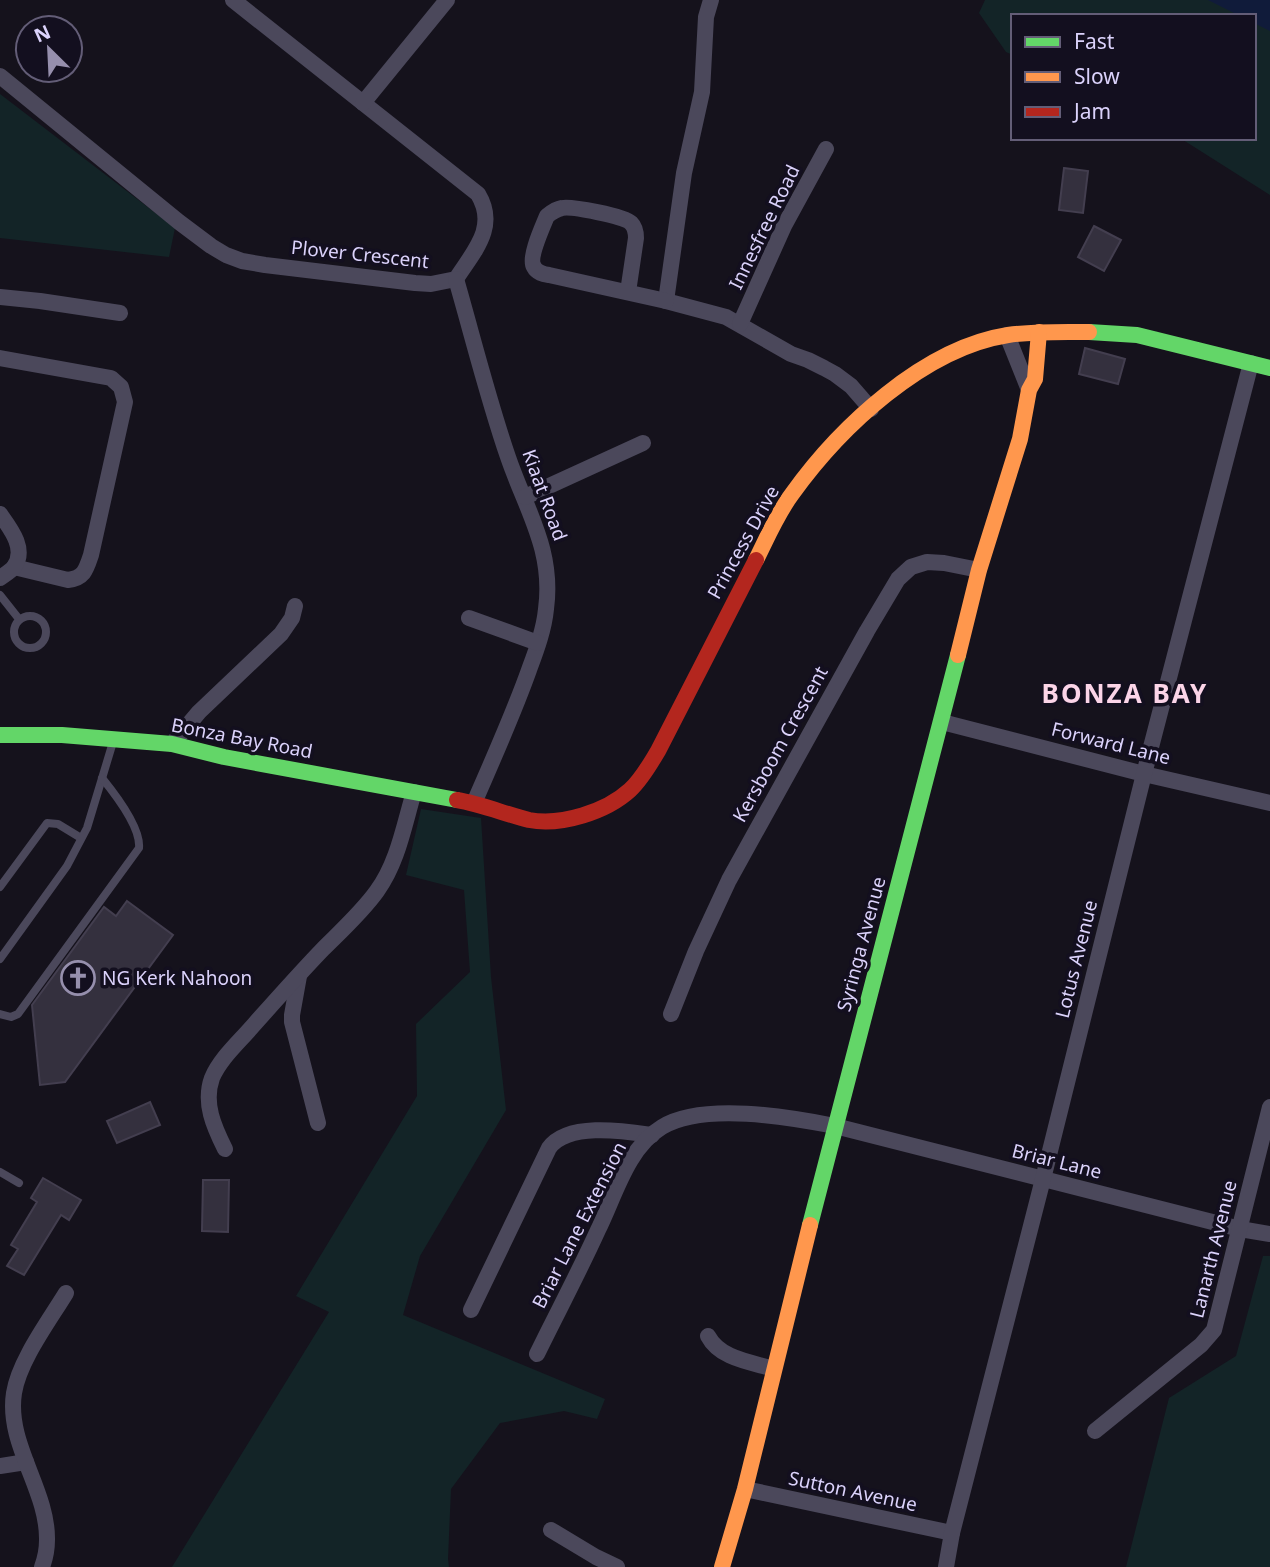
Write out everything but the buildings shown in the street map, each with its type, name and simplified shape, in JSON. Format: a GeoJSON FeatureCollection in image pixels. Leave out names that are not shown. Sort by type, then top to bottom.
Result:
{"type":"FeatureCollection","features":[{"type":"Feature","properties":{"kind":"street","name":"Plover Crescent"},"geometry":{"type":"LineString","coordinates":[[0,76],[179,222],[226,255],[264,265],[415,283],[431,284],[456,279],[485,228],[485,205],[478,194],[233,0]]}},
{"type":"Feature","properties":{"kind":"street"},"geometry":{"type":"LineString","coordinates":[[363,103],[447,0]]}},
{"type":"Feature","properties":{"kind":"street"},"geometry":{"type":"LineString","coordinates":[[666,301],[684,173],[702,92],[706,17],[710,0]]}},
{"type":"Feature","properties":{"kind":"street","name":"Innesfree Road"},"geometry":{"type":"LineString","coordinates":[[740,324],[784,226],[827,149]]}},
{"type":"Feature","properties":{"kind":"street"},"geometry":{"type":"LineString","coordinates":[[628,292],[636,238],[636,230],[631,223],[618,217],[571,207],[553,211],[548,216],[532,258],[535,269],[540,273],[726,317],[770,344],[835,374],[851,386],[872,409]]}},
{"type":"Feature","properties":{"kind":"street","name":"Kiaat Road"},"geometry":{"type":"LineString","coordinates":[[456,279],[505,447],[540,536],[548,593],[538,643],[518,703],[474,803]]}},
{"type":"Feature","properties":{"kind":"street"},"geometry":{"type":"LineString","coordinates":[[0,297],[120,313]]}},
{"type":"Feature","properties":{"kind":"street","name":"Syringa Avenue"},"geometry":{"type":"LineString","coordinates":[[722,1567],[745,1489],[835,1126],[942,722],[979,570],[1020,439],[1029,390],[1035,379],[1039,332]]}},
{"type":"Feature","properties":{"kind":"street","name":"Princess Drive"},"geometry":{"type":"LineString","coordinates":[[474,803],[531,820],[554,821],[587,814],[609,805],[630,790],[658,751],[790,496],[821,457],[850,427],[900,384],[939,359],[973,344],[1007,335],[1105,332],[1137,335],[1270,368]]}},
{"type":"Feature","properties":{"kind":"street"},"geometry":{"type":"LineString","coordinates":[[1007,335],[1029,390]]}},
{"type":"Feature","properties":{"kind":"street"},"geometry":{"type":"LineString","coordinates":[[0,358],[111,378],[121,387],[125,402],[91,555],[85,571],[76,579],[68,580],[14,567]]}},
{"type":"Feature","properties":{"kind":"street","name":"Lotus Avenue"},"geometry":{"type":"LineString","coordinates":[[946,1567],[952,1533],[1144,774],[1251,363]]}},
{"type":"Feature","properties":{"kind":"street"},"geometry":{"type":"LineString","coordinates":[[525,497],[643,443]]}},
{"type":"Feature","properties":{"kind":"street"},"geometry":{"type":"LineString","coordinates":[[0,514],[13,531],[18,557],[14,567],[0,578]]}},
{"type":"Feature","properties":{"kind":"street","name":"Kersboom Crescent"},"geometry":{"type":"LineString","coordinates":[[671,1014],[729,880],[898,579],[911,567],[927,562],[979,570]]}},
{"type":"Feature","properties":{"kind":"street"},"geometry":{"type":"LineString","coordinates":[[172,744],[199,712],[281,634],[292,618],[295,606]]}},
{"type":"Feature","properties":{"kind":"street"},"geometry":{"type":"LineString","coordinates":[[469,618],[538,643]]}},
{"type":"Feature","properties":{"kind":"street","name":"Forward Lane"},"geometry":{"type":"LineString","coordinates":[[942,722],[1270,803]]}},
{"type":"Feature","properties":{"kind":"street","name":"Bonza Bay Road"},"geometry":{"type":"LineString","coordinates":[[0,734],[62,735],[172,744],[224,757],[474,803]]}},
{"type":"Feature","properties":{"kind":"street"},"geometry":{"type":"LineString","coordinates":[[225,1149],[212,1124],[208,1100],[212,1079],[222,1062],[299,974],[377,892],[397,851],[414,792]]}},
{"type":"Feature","properties":{"kind":"street"},"geometry":{"type":"LineString","coordinates":[[299,974],[292,1022],[318,1123]]}},
{"type":"Feature","properties":{"kind":"street","name":"Lanarth Avenue"},"geometry":{"type":"LineString","coordinates":[[1094,1431],[1201,1345],[1214,1330],[1270,1107]]}},
{"type":"Feature","properties":{"kind":"street","name":"Briar Lane Extension"},"geometry":{"type":"LineString","coordinates":[[537,1354],[625,1173],[639,1148],[652,1135],[664,1126],[696,1116],[735,1114],[782,1116],[835,1126]]}},
{"type":"Feature","properties":{"kind":"street","name":"Briar Lane"},"geometry":{"type":"LineString","coordinates":[[835,1126],[1240,1229],[1270,1234]]}},
{"type":"Feature","properties":{"kind":"street"},"geometry":{"type":"LineString","coordinates":[[471,1310],[554,1140],[571,1134],[603,1130],[652,1135]]}},
{"type":"Feature","properties":{"kind":"street"},"geometry":{"type":"LineString","coordinates":[[42,1567],[47,1540],[46,1527],[12,1421],[14,1392],[24,1364],[66,1293]]}},
{"type":"Feature","properties":{"kind":"street"},"geometry":{"type":"LineString","coordinates":[[708,1336],[712,1345],[730,1356],[774,1369]]}},
{"type":"Feature","properties":{"kind":"street"},"geometry":{"type":"LineString","coordinates":[[0,1466],[26,1462]]}},
{"type":"Feature","properties":{"kind":"street","name":"Sutton Avenue"},"geometry":{"type":"LineString","coordinates":[[745,1489],[952,1533]]}},
{"type":"Feature","properties":{"kind":"street"},"geometry":{"type":"LineString","coordinates":[[551,1530],[596,1558],[617,1567]]}},
{"type":"Feature","properties":{"kind":"lane"},"geometry":{"type":"LineString","coordinates":[[0,595],[19,619]]}},
{"type":"Feature","properties":{"kind":"lane"},"geometry":{"type":"LineString","coordinates":[[37,617],[44,624],[47,633],[44,642],[36,648],[27,649],[18,645],[13,637],[14,627],[19,619],[37,617]]}},
{"type":"Feature","properties":{"kind":"lane"},"geometry":{"type":"LineString","coordinates":[[0,959],[66,866],[87,828],[114,739]]}},
{"type":"Feature","properties":{"kind":"lane"},"geometry":{"type":"LineString","coordinates":[[0,1014],[10,1017],[18,1014],[139,848],[138,836],[132,824],[102,778]]}},
{"type":"Feature","properties":{"kind":"lane"},"geometry":{"type":"LineString","coordinates":[[0,887],[47,823],[66,828],[81,838]]}},
{"type":"Feature","properties":{"kind":"lane"},"geometry":{"type":"LineString","coordinates":[[0,1172],[19,1183]]}},
{"type":"Feature","properties":{"kind":"shaded area"},"geometry":{"type":"Polygon","coordinates":[[[985,0],[1270,0],[1270,195],[1183,140],[1256,140],[1256,14],[1011,14],[1011,54],[1006,52],[979,13],[985,0]]]}},
{"type":"Feature","properties":{"kind":"shaded area"},"geometry":{"type":"Polygon","coordinates":[[[0,94],[175,228],[169,257],[0,238],[0,94]]]}},
{"type":"Feature","properties":{"kind":"shaded area"},"geometry":{"type":"Polygon","coordinates":[[[421,809],[481,818],[491,977],[506,1110],[420,1256],[403,1315],[605,1399],[597,1419],[564,1411],[500,1423],[451,1489],[449,1567],[172,1567],[329,1312],[296,1296],[417,1096],[416,1024],[470,972],[464,890],[406,875],[421,809]]]}},
{"type":"Feature","properties":{"kind":"shaded area"},"geometry":{"type":"Polygon","coordinates":[[[1263,1256],[1270,1256],[1270,1567],[1126,1567],[1169,1398],[1236,1356],[1263,1256]]]}},
{"type":"Feature","properties":{"kind":"water"},"geometry":{"type":"Polygon","coordinates":[[[1208,0],[1270,0],[1270,31],[1256,24],[1256,14],[1236,14],[1208,0]]]}},
{"type":"Feature","properties":{"kind":"traffic: fast"},"geometry":{"type":"LineString","coordinates":[[1089,332],[1137,335],[1270,368]]}},
{"type":"Feature","properties":{"kind":"traffic: fast"},"geometry":{"type":"LineString","coordinates":[[810,1225],[958,655]]}},
{"type":"Feature","properties":{"kind":"traffic: fast"},"geometry":{"type":"LineString","coordinates":[[0,735],[62,735],[172,744],[224,757],[457,800]]}},
{"type":"Feature","properties":{"kind":"traffic: slow"},"geometry":{"type":"LineString","coordinates":[[958,655],[979,570],[1020,439],[1029,390],[1035,379],[1039,332]]}},
{"type":"Feature","properties":{"kind":"traffic: slow"},"geometry":{"type":"LineString","coordinates":[[756,560],[772,526],[812,468],[859,418],[915,373],[977,343],[1008,335],[1089,332]]}},
{"type":"Feature","properties":{"kind":"traffic: slow"},"geometry":{"type":"LineString","coordinates":[[722,1567],[745,1489],[810,1225]]}},
{"type":"Feature","properties":{"kind":"traffic: jam"},"geometry":{"type":"LineString","coordinates":[[457,800],[529,820],[555,821],[596,811],[630,790],[658,751],[756,560]]}},
{"type":"Feature","properties":{"kind":"place","name":"NG Kerk Nahoon"},"geometry":{"type":"Point","coordinates":[78,978]}},
{"type":"Feature","properties":{"kind":"district","name":"BONZA BAY"},"geometry":{"type":"Point","coordinates":[1125,693]}}]}
